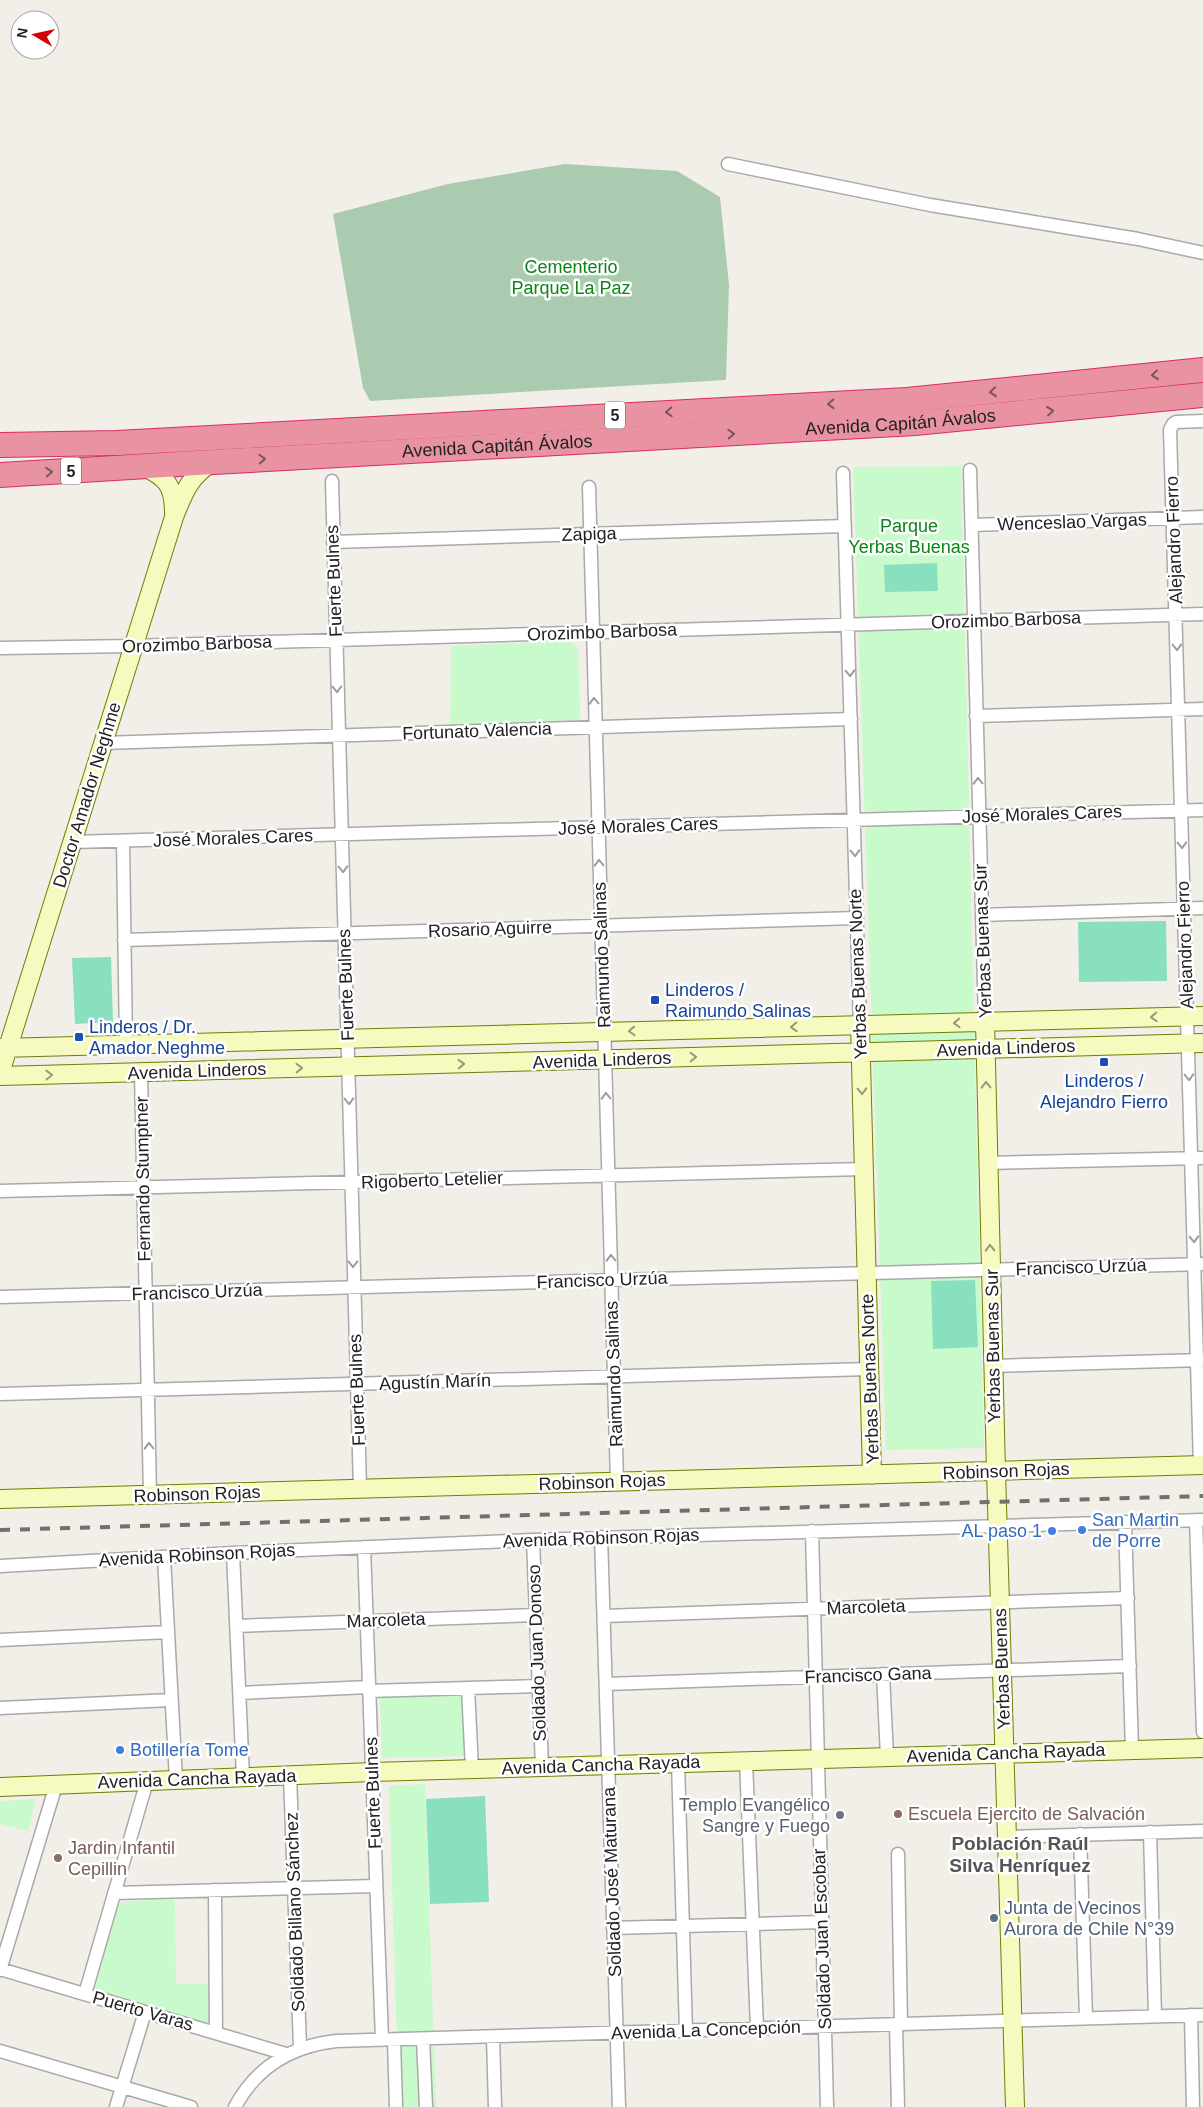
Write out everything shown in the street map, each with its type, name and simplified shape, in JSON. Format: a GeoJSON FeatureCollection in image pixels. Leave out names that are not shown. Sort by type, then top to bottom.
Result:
{"type":"FeatureCollection","features":[{"type":"Feature","properties":{"kind":"highway","name":"Avenida Capitán Ávalos"},"geometry":{"type":"LineString","coordinates":[[0,444],[117,443],[907,400],[1203,370]]}},
{"type":"Feature","properties":{"kind":"highway","name":"Avenida Capitán Ávalos"},"geometry":{"type":"LineString","coordinates":[[0,475],[915,423],[1203,395]]}},
{"type":"Feature","properties":{"kind":"street"},"geometry":{"type":"LineString","coordinates":[[728,164],[930,205],[1138,239],[1203,253]]}},
{"type":"Feature","properties":{"kind":"street","name":"Alejandro Fierro"},"geometry":{"type":"LineString","coordinates":[[1202,1465],[1196,1043],[1184,908],[1170,430],[1173,424],[1203,421]]}},
{"type":"Feature","properties":{"kind":"street","name":"Doctor Amador Neghme"},"geometry":{"type":"LineString","coordinates":[[0,1075],[4,1048],[72,842],[174,517],[192,478],[202,468],[214,462]]}},
{"type":"Feature","properties":{"kind":"street","name":"Doctor Amador Neghme"},"geometry":{"type":"LineString","coordinates":[[142,466],[160,476],[169,484],[173,495],[174,517]]}},
{"type":"Feature","properties":{"kind":"street","name":"Yerbas Buenas Sur"},"geometry":{"type":"LineString","coordinates":[[970,470],[996,1471]]}},
{"type":"Feature","properties":{"kind":"street","name":"Yerbas Buenas Norte"},"geometry":{"type":"LineString","coordinates":[[843,473],[872,1475]]}},
{"type":"Feature","properties":{"kind":"street","name":"Fuerte Bulnes"},"geometry":{"type":"LineString","coordinates":[[332,481],[360,1489]]}},
{"type":"Feature","properties":{"kind":"street","name":"Raimundo Salinas"},"geometry":{"type":"LineString","coordinates":[[588,487],[617,1482]]}},
{"type":"Feature","properties":{"kind":"street","name":"Wenceslao Vargas"},"geometry":{"type":"LineString","coordinates":[[972,525],[1203,517]]}},
{"type":"Feature","properties":{"kind":"street","name":"Zapiga"},"geometry":{"type":"LineString","coordinates":[[333,542],[845,526]]}},
{"type":"Feature","properties":{"kind":"street","name":"Orozimbo Barbosa"},"geometry":{"type":"LineString","coordinates":[[0,648],[133,646],[1203,614]]}},
{"type":"Feature","properties":{"kind":"street"},"geometry":{"type":"LineString","coordinates":[[976,716],[1203,709]]}},
{"type":"Feature","properties":{"kind":"street","name":"Fortunato Valencia"},"geometry":{"type":"LineString","coordinates":[[103,743],[851,719]]}},
{"type":"Feature","properties":{"kind":"street","name":"José Morales Cares"},"geometry":{"type":"LineString","coordinates":[[72,842],[1203,810]]}},
{"type":"Feature","properties":{"kind":"street"},"geometry":{"type":"LineString","coordinates":[[123,841],[126,1045]]}},
{"type":"Feature","properties":{"kind":"street"},"geometry":{"type":"LineString","coordinates":[[982,915],[1203,908]]}},
{"type":"Feature","properties":{"kind":"street","name":"Rosario Aguirre"},"geometry":{"type":"LineString","coordinates":[[124,940],[857,918]]}},
{"type":"Feature","properties":{"kind":"street","name":"Avenida Linderos"},"geometry":{"type":"LineString","coordinates":[[4,1048],[1195,1016]]}},
{"type":"Feature","properties":{"kind":"street","name":"Avenida Linderos"},"geometry":{"type":"LineString","coordinates":[[0,1075],[141,1073],[1196,1043]]}},
{"type":"Feature","properties":{"kind":"street","name":"Fernando Stumptner"},"geometry":{"type":"LineString","coordinates":[[141,1073],[150,1495]]}},
{"type":"Feature","properties":{"kind":"street"},"geometry":{"type":"LineString","coordinates":[[988,1163],[1197,1158]]}},
{"type":"Feature","properties":{"kind":"street","name":"Rigoberto Letelier"},"geometry":{"type":"LineString","coordinates":[[0,1191],[864,1169]]}},
{"type":"Feature","properties":{"kind":"street","name":"Francisco Urzúa"},"geometry":{"type":"LineString","coordinates":[[0,1297],[1199,1264]]}},
{"type":"Feature","properties":{"kind":"street"},"geometry":{"type":"LineString","coordinates":[[993,1366],[1200,1360]]}},
{"type":"Feature","properties":{"kind":"street","name":"Agustín Marín"},"geometry":{"type":"LineString","coordinates":[[0,1394],[869,1369]]}},
{"type":"Feature","properties":{"kind":"street","name":"Robinson Rojas"},"geometry":{"type":"LineString","coordinates":[[0,1499],[1202,1465]]}},
{"type":"Feature","properties":{"kind":"street","name":"Yerbas Buenas"},"geometry":{"type":"LineString","coordinates":[[996,1471],[1015,2107]]}},
{"type":"Feature","properties":{"kind":"street"},"geometry":{"type":"LineString","coordinates":[[1200,1520],[1203,1732]]}},
{"type":"Feature","properties":{"kind":"street","name":"Avenida Robinson Rojas"},"geometry":{"type":"LineString","coordinates":[[0,1566],[233,1553],[601,1537],[1200,1520]]}},
{"type":"Feature","properties":{"kind":"street"},"geometry":{"type":"LineString","coordinates":[[1125,1522],[1132,1750]]}},
{"type":"Feature","properties":{"kind":"street","name":"Soldado Juan Escobar"},"geometry":{"type":"LineString","coordinates":[[812,1531],[827,2107]]}},
{"type":"Feature","properties":{"kind":"street","name":"Soldado José Maturana"},"geometry":{"type":"LineString","coordinates":[[601,1537],[619,2107]]}},
{"type":"Feature","properties":{"kind":"street","name":"Soldado Juan Donoso"},"geometry":{"type":"LineString","coordinates":[[533,1540],[542,1767]]}},
{"type":"Feature","properties":{"kind":"street","name":"Fuerte Bulnes"},"geometry":{"type":"LineString","coordinates":[[364,1547],[376,1886],[388,2040],[396,2107]]}},
{"type":"Feature","properties":{"kind":"street"},"geometry":{"type":"LineString","coordinates":[[233,1553],[243,1777]]}},
{"type":"Feature","properties":{"kind":"street"},"geometry":{"type":"LineString","coordinates":[[164,1558],[176,1780]]}},
{"type":"Feature","properties":{"kind":"street","name":"Marcoleta"},"geometry":{"type":"LineString","coordinates":[[604,1616],[1128,1598]]}},
{"type":"Feature","properties":{"kind":"street","name":"Marcoleta"},"geometry":{"type":"LineString","coordinates":[[236,1626],[536,1615]]}},
{"type":"Feature","properties":{"kind":"street"},"geometry":{"type":"LineString","coordinates":[[0,1640],[168,1632]]}},
{"type":"Feature","properties":{"kind":"street","name":"Francisco Gana"},"geometry":{"type":"LineString","coordinates":[[606,1684],[1130,1666]]}},
{"type":"Feature","properties":{"kind":"street"},"geometry":{"type":"LineString","coordinates":[[883,1674],[886,1757]]}},
{"type":"Feature","properties":{"kind":"street"},"geometry":{"type":"LineString","coordinates":[[240,1693],[539,1686]]}},
{"type":"Feature","properties":{"kind":"street"},"geometry":{"type":"LineString","coordinates":[[468,1688],[472,1769]]}},
{"type":"Feature","properties":{"kind":"street"},"geometry":{"type":"LineString","coordinates":[[0,1708],[172,1700]]}},
{"type":"Feature","properties":{"kind":"street","name":"Avenida Cancha Rayada"},"geometry":{"type":"LineString","coordinates":[[0,1787],[372,1772],[1203,1748]]}},
{"type":"Feature","properties":{"kind":"street"},"geometry":{"type":"LineString","coordinates":[[746,1761],[756,2028]]}},
{"type":"Feature","properties":{"kind":"street"},"geometry":{"type":"LineString","coordinates":[[678,1763],[686,2031]]}},
{"type":"Feature","properties":{"kind":"street","name":"Soldado Billano Sánchez"},"geometry":{"type":"LineString","coordinates":[[290,1775],[300,2048]]}},
{"type":"Feature","properties":{"kind":"street"},"geometry":{"type":"LineString","coordinates":[[84,1994],[147,1781]]}},
{"type":"Feature","properties":{"kind":"street"},"geometry":{"type":"LineString","coordinates":[[1,1963],[56,1785]]}},
{"type":"Feature","properties":{"kind":"street"},"geometry":{"type":"LineString","coordinates":[[1007,1837],[1203,1831]]}},
{"type":"Feature","properties":{"kind":"street"},"geometry":{"type":"LineString","coordinates":[[1150,1832],[1155,2016]]}},
{"type":"Feature","properties":{"kind":"street"},"geometry":{"type":"LineString","coordinates":[[1080,1834],[1086,2018]]}},
{"type":"Feature","properties":{"kind":"street"},"geometry":{"type":"LineString","coordinates":[[898,1854],[898,2107]]}},
{"type":"Feature","properties":{"kind":"street"},"geometry":{"type":"LineString","coordinates":[[114,1893],[376,1886]]}},
{"type":"Feature","properties":{"kind":"street"},"geometry":{"type":"LineString","coordinates":[[215,1890],[216,2033]]}},
{"type":"Feature","properties":{"kind":"street"},"geometry":{"type":"LineString","coordinates":[[613,1928],[822,1922]]}},
{"type":"Feature","properties":{"kind":"street","name":"Puerto Varas"},"geometry":{"type":"LineString","coordinates":[[1,1963],[84,1994],[286,2054]]}},
{"type":"Feature","properties":{"kind":"street"},"geometry":{"type":"LineString","coordinates":[[116,2107],[145,2012]]}},
{"type":"Feature","properties":{"kind":"street"},"geometry":{"type":"LineString","coordinates":[[1193,2107],[1197,2015]]}},
{"type":"Feature","properties":{"kind":"street","name":"Avenida La Concepción"},"geometry":{"type":"LineString","coordinates":[[240,2106],[258,2075],[286,2054],[300,2048],[336,2041],[1197,2015]]}},
{"type":"Feature","properties":{"kind":"street"},"geometry":{"type":"LineString","coordinates":[[493,2036],[495,2107]]}},
{"type":"Feature","properties":{"kind":"street"},"geometry":{"type":"LineString","coordinates":[[423,2039],[426,2107]]}},
{"type":"Feature","properties":{"kind":"street"},"geometry":{"type":"LineString","coordinates":[[0,2051],[191,2107]]}},
{"type":"Feature","properties":{"kind":"green space","name":"Cementerio Parque La Paz"},"geometry":{"type":"Polygon","coordinates":[[[565,164],[677,171],[720,197],[729,285],[726,380],[370,401],[363,388],[333,214],[448,184],[565,164]]]}},
{"type":"Feature","properties":{"kind":"green space","name":"Parque Yerbas Buenas"},"geometry":{"type":"Polygon","coordinates":[[[961,466],[984,1448],[886,1450],[853,467],[961,466]]]}},
{"type":"Feature","properties":{"kind":"green space"},"geometry":{"type":"Polygon","coordinates":[[[937,563],[938,591],[885,592],[884,565],[937,563]]]}},
{"type":"Feature","properties":{"kind":"green space"},"geometry":{"type":"Polygon","coordinates":[[[570,641],[578,648],[580,716],[578,720],[450,725],[451,646],[570,641]]]}},
{"type":"Feature","properties":{"kind":"green space"},"geometry":{"type":"Polygon","coordinates":[[[1166,921],[1167,981],[1079,982],[1078,922],[1166,921]]]}},
{"type":"Feature","properties":{"kind":"green space"},"geometry":{"type":"Polygon","coordinates":[[[111,957],[113,1022],[75,1024],[72,958],[111,957]]]}},
{"type":"Feature","properties":{"kind":"green space"},"geometry":{"type":"Polygon","coordinates":[[[975,1280],[978,1347],[933,1349],[931,1281],[975,1280]]]}},
{"type":"Feature","properties":{"kind":"green space"},"geometry":{"type":"Polygon","coordinates":[[[462,1694],[464,1756],[382,1758],[380,1696],[462,1694]]]}},
{"type":"Feature","properties":{"kind":"green space"},"geometry":{"type":"Polygon","coordinates":[[[425,1784],[436,2107],[399,2107],[389,1786],[425,1784]]]}},
{"type":"Feature","properties":{"kind":"green space"},"geometry":{"type":"Polygon","coordinates":[[[485,1796],[489,1902],[430,1904],[426,1799],[485,1796]]]}},
{"type":"Feature","properties":{"kind":"green space"},"geometry":{"type":"Polygon","coordinates":[[[36,1799],[28,1831],[0,1824],[0,1801],[36,1799]]]}},
{"type":"Feature","properties":{"kind":"green space"},"geometry":{"type":"Polygon","coordinates":[[[175,1898],[176,1984],[209,1984],[211,2023],[200,2023],[90,1990],[115,1905],[123,1902],[175,1898]]]}},
{"type":"Feature","properties":{"kind":"railway"},"geometry":{"type":"LineString","coordinates":[[0,1530],[1203,1496]]}},
{"type":"Feature","properties":{"kind":"place","name":"Linderos / Raimundo Salinas"},"geometry":{"type":"Point","coordinates":[655,1000]}},
{"type":"Feature","properties":{"kind":"place","name":"Linderos / Dr. Amador Neghme"},"geometry":{"type":"Point","coordinates":[79,1037]}},
{"type":"Feature","properties":{"kind":"place","name":"Linderos / Alejandro Fierro"},"geometry":{"type":"Point","coordinates":[1104,1062]}},
{"type":"Feature","properties":{"kind":"place","name":"San Martin de Porre"},"geometry":{"type":"Point","coordinates":[1082,1530]}},
{"type":"Feature","properties":{"kind":"place","name":"AL paso 1"},"geometry":{"type":"Point","coordinates":[1052,1531]}},
{"type":"Feature","properties":{"kind":"place","name":"Botillería Tome"},"geometry":{"type":"Point","coordinates":[120,1750]}},
{"type":"Feature","properties":{"kind":"place","name":"Escuela Ejercito de Salvación"},"geometry":{"type":"Point","coordinates":[898,1814]}},
{"type":"Feature","properties":{"kind":"place","name":"Templo Evangélico Sangre y Fuego"},"geometry":{"type":"Point","coordinates":[840,1815]}},
{"type":"Feature","properties":{"kind":"place","name":"Jardin Infantil Cepillin"},"geometry":{"type":"Point","coordinates":[58,1858]}},
{"type":"Feature","properties":{"kind":"place","name":"Junta de Vecinos Aurora de Chile N°39"},"geometry":{"type":"Point","coordinates":[994,1918]}},
{"type":"Feature","properties":{"kind":"district","name":"Población Raúl Silva Henríquez"},"geometry":{"type":"Point","coordinates":[1020,1854]}}]}
